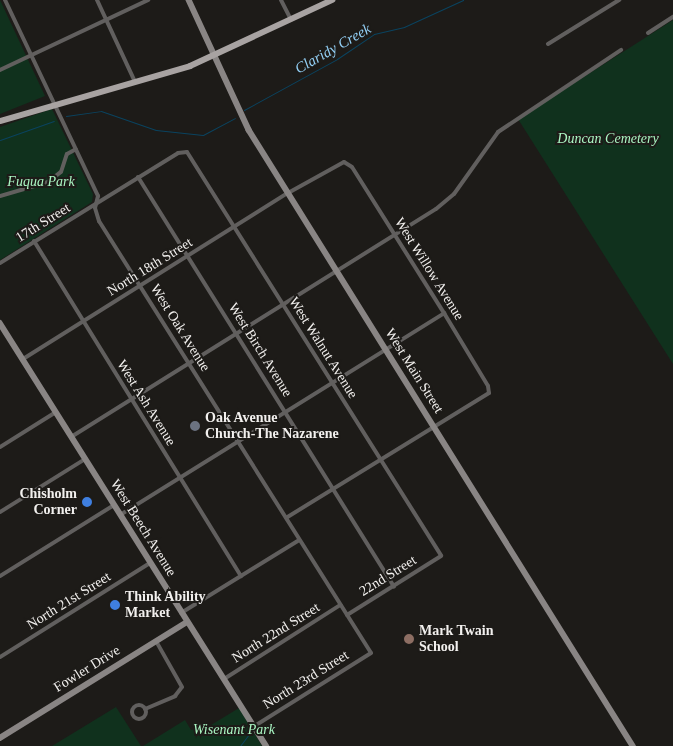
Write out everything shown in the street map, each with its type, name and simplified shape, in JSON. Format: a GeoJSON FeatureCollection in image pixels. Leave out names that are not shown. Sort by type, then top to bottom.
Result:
{"type":"FeatureCollection","features":[{"type":"Feature","properties":{"kind":"main road"},"geometry":{"type":"LineString","coordinates":[[0,121],[54,103],[135,84],[216,56],[332,0]]}},
{"type":"Feature","properties":{"kind":"street","name":"West Oak Avenue"},"geometry":{"type":"LineString","coordinates":[[5,0],[98,196],[95,208],[99,221],[370,653]]}},
{"type":"Feature","properties":{"kind":"street"},"geometry":{"type":"LineString","coordinates":[[97,0],[108,20],[135,84]]}},
{"type":"Feature","properties":{"kind":"street"},"geometry":{"type":"LineString","coordinates":[[0,70],[148,0]]}},
{"type":"Feature","properties":{"kind":"street","name":"West Main Street"},"geometry":{"type":"LineString","coordinates":[[189,0],[249,130],[633,746]]}},
{"type":"Feature","properties":{"kind":"street"},"geometry":{"type":"LineString","coordinates":[[281,0],[291,20]]}},
{"type":"Feature","properties":{"kind":"street"},"geometry":{"type":"LineString","coordinates":[[548,44],[619,0]]}},
{"type":"Feature","properties":{"kind":"street"},"geometry":{"type":"LineString","coordinates":[[648,32],[673,17]]}},
{"type":"Feature","properties":{"kind":"street"},"geometry":{"type":"LineString","coordinates":[[71,437],[395,235],[446,201],[486,145],[514,120],[621,50]]}},
{"type":"Feature","properties":{"kind":"street"},"geometry":{"type":"LineString","coordinates":[[0,196],[48,182],[60,172],[68,154],[76,149]]}},
{"type":"Feature","properties":{"kind":"street","name":"17th Street"},"geometry":{"type":"LineString","coordinates":[[0,263],[178,153],[187,152]]}},
{"type":"Feature","properties":{"kind":"street","name":"West Walnut Avenue"},"geometry":{"type":"LineString","coordinates":[[187,152],[441,556]]}},
{"type":"Feature","properties":{"kind":"street","name":"North 18th Street"},"geometry":{"type":"LineString","coordinates":[[23,359],[288,193],[344,162]]}},
{"type":"Feature","properties":{"kind":"street","name":"West Willow Avenue"},"geometry":{"type":"LineString","coordinates":[[344,162],[352,167],[488,386],[489,393],[434,427]]}},
{"type":"Feature","properties":{"kind":"street","name":"West Birch Avenue"},"geometry":{"type":"LineString","coordinates":[[138,177],[394,586]]}},
{"type":"Feature","properties":{"kind":"street","name":"West Ash Avenue"},"geometry":{"type":"LineString","coordinates":[[34,241],[241,576]]}},
{"type":"Feature","properties":{"kind":"street"},"geometry":{"type":"LineString","coordinates":[[120,515],[444,313]]}},
{"type":"Feature","properties":{"kind":"street","name":"West Beech Avenue"},"geometry":{"type":"LineString","coordinates":[[0,323],[266,746]]}},
{"type":"Feature","properties":{"kind":"street"},"geometry":{"type":"LineString","coordinates":[[0,447],[56,412]]}},
{"type":"Feature","properties":{"kind":"street"},"geometry":{"type":"LineString","coordinates":[[286,518],[434,427]]}},
{"type":"Feature","properties":{"kind":"street"},"geometry":{"type":"LineString","coordinates":[[0,512],[85,459]]}},
{"type":"Feature","properties":{"kind":"street"},"geometry":{"type":"LineString","coordinates":[[0,576],[114,505]]}},
{"type":"Feature","properties":{"kind":"street"},"geometry":{"type":"LineString","coordinates":[[181,613],[300,540]]}},
{"type":"Feature","properties":{"kind":"street","name":"22nd Street"},"geometry":{"type":"LineString","coordinates":[[347,615],[441,556]]}},
{"type":"Feature","properties":{"kind":"street","name":"North 21st Street"},"geometry":{"type":"LineString","coordinates":[[0,657],[150,564]]}},
{"type":"Feature","properties":{"kind":"street","name":"North 22nd Street"},"geometry":{"type":"LineString","coordinates":[[223,680],[340,606]]}},
{"type":"Feature","properties":{"kind":"street","name":"Fowler Drive"},"geometry":{"type":"LineString","coordinates":[[0,738],[187,622]]}},
{"type":"Feature","properties":{"kind":"street"},"geometry":{"type":"LineString","coordinates":[[145,709],[174,696],[182,687],[156,640]]}},
{"type":"Feature","properties":{"kind":"street","name":"North 23rd Street"},"geometry":{"type":"LineString","coordinates":[[253,727],[370,653]]}},
{"type":"Feature","properties":{"kind":"green space"},"geometry":{"type":"Polygon","coordinates":[[[0,0],[45,96],[0,114],[0,0]]]}},
{"type":"Feature","properties":{"kind":"green space","name":"Duncan Cemetery"},"geometry":{"type":"Polygon","coordinates":[[[673,20],[673,364],[518,119],[673,20]]]}},
{"type":"Feature","properties":{"kind":"green space","name":"Fuqua Park"},"geometry":{"type":"Polygon","coordinates":[[[52,109],[93,194],[92,202],[0,260],[0,127],[52,109]]]}},
{"type":"Feature","properties":{"kind":"green space"},"geometry":{"type":"Polygon","coordinates":[[[116,707],[141,746],[52,746],[116,707]]]}},
{"type":"Feature","properties":{"kind":"green space","name":"Wisenant Park"},"geometry":{"type":"Polygon","coordinates":[[[239,708],[262,746],[143,746],[185,720],[191,730],[211,725],[239,708]]]}},
{"type":"Feature","properties":{"kind":"waterway","name":"Claridy Creek"},"geometry":{"type":"LineString","coordinates":[[244,110],[337,59],[374,34],[404,27],[463,0]]}},
{"type":"Feature","properties":{"kind":"waterway","name":"Claridy Creek"},"geometry":{"type":"LineString","coordinates":[[66,116],[101,111],[156,130],[203,135],[235,118]]}},
{"type":"Feature","properties":{"kind":"waterway","name":"Claridy Creek"},"geometry":{"type":"LineString","coordinates":[[0,140],[54,121]]}},
{"type":"Feature","properties":{"kind":"waterway"},"geometry":{"type":"LineString","coordinates":[[240,746],[252,730]]}},
{"type":"Feature","properties":{"kind":"place","name":"Oak Avenue Church-The Nazarene"},"geometry":{"type":"Point","coordinates":[195,426]}},
{"type":"Feature","properties":{"kind":"place","name":"Chisholm Corner"},"geometry":{"type":"Point","coordinates":[87,502]}},
{"type":"Feature","properties":{"kind":"place","name":"Think Ability Market"},"geometry":{"type":"Point","coordinates":[115,605]}},
{"type":"Feature","properties":{"kind":"place","name":"Mark Twain School"},"geometry":{"type":"Point","coordinates":[409,639]}}]}
